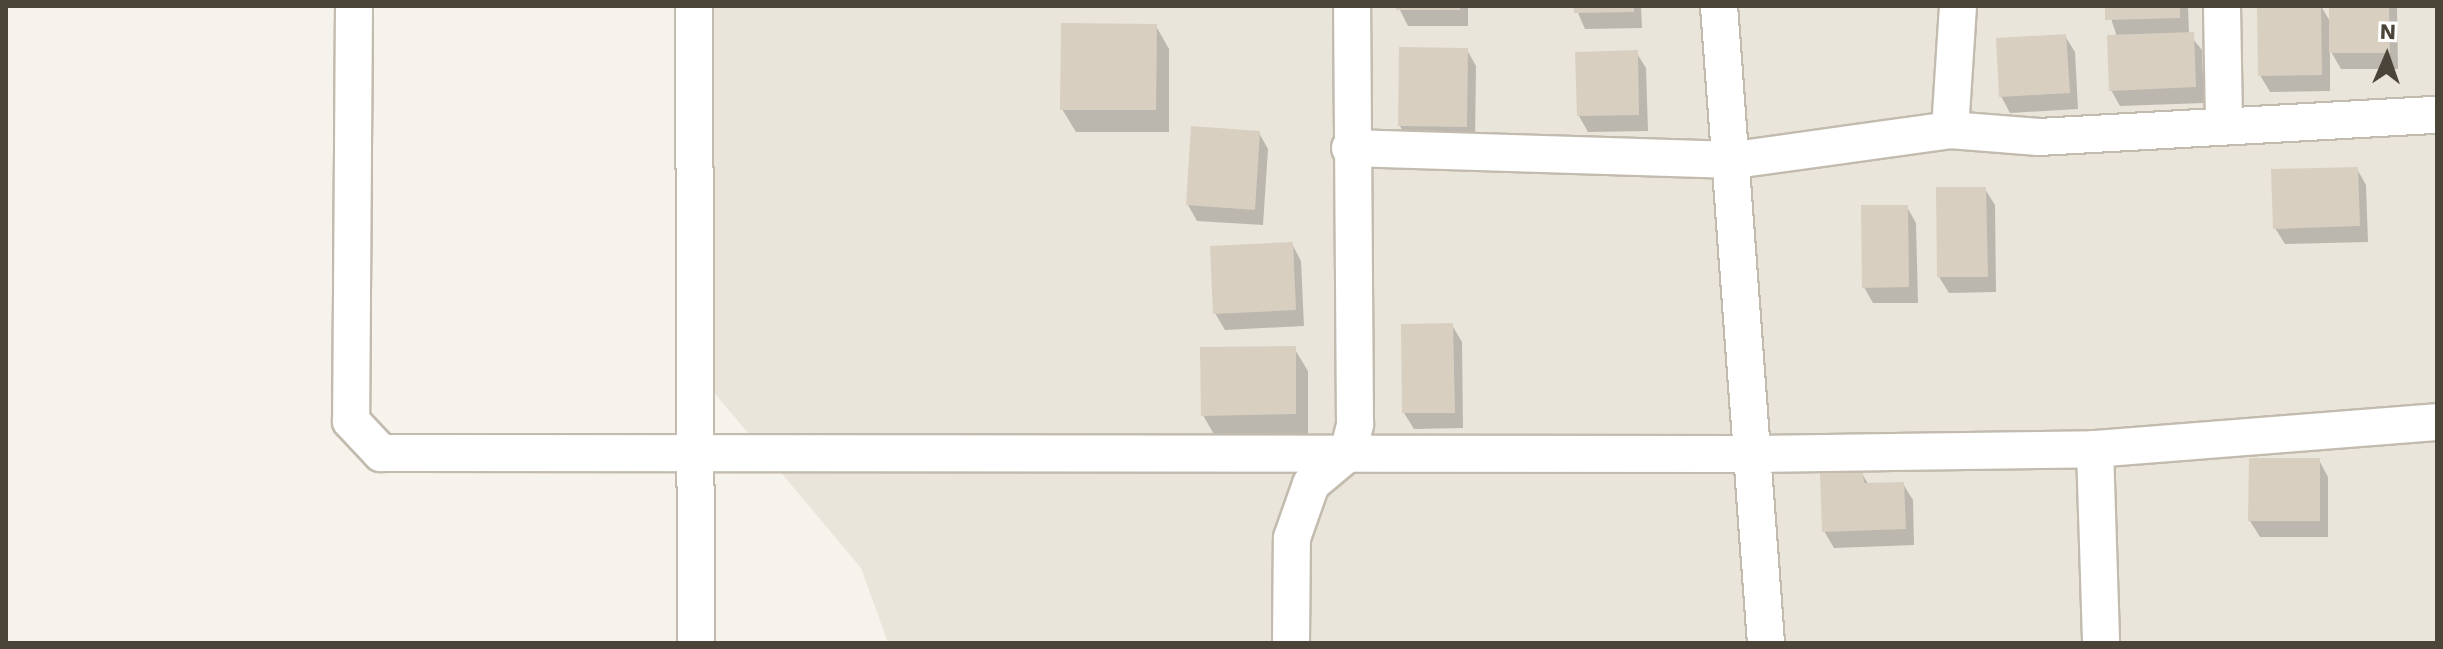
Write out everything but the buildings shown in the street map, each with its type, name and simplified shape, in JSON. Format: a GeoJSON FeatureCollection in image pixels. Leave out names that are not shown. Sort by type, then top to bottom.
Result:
{"type":"FeatureCollection","features":[{"type":"Feature","properties":{"kind":"street"},"geometry":{"type":"LineString","coordinates":[[354,6],[351,421],[363,438],[381,453],[423,458],[1755,454],[2095,449],[2437,422]]}},
{"type":"Feature","properties":{"kind":"street"},"geometry":{"type":"LineString","coordinates":[[694,6],[696,643]]}},
{"type":"Feature","properties":{"kind":"street"},"geometry":{"type":"LineString","coordinates":[[1291,643],[1292,538],[1311,484],[1348,453],[1355,424],[1350,148],[1352,6]]}},
{"type":"Feature","properties":{"kind":"street"},"geometry":{"type":"LineString","coordinates":[[1719,6],[1735,160],[1766,643]]}},
{"type":"Feature","properties":{"kind":"street"},"geometry":{"type":"LineString","coordinates":[[1950,130],[1958,6]]}},
{"type":"Feature","properties":{"kind":"street"},"geometry":{"type":"LineString","coordinates":[[2222,6],[2224,125]]}},
{"type":"Feature","properties":{"kind":"street"},"geometry":{"type":"LineString","coordinates":[[1350,148],[1735,160],[1950,130],[2039,137],[2437,115]]}},
{"type":"Feature","properties":{"kind":"street"},"geometry":{"type":"LineString","coordinates":[[2095,449],[2101,643]]}},
{"type":"Feature","properties":{"kind":"shaded area"},"geometry":{"type":"Polygon","coordinates":[[[694,6],[2437,6],[2437,643],[888,643],[861,568],[690,364],[694,6]]]}}]}
